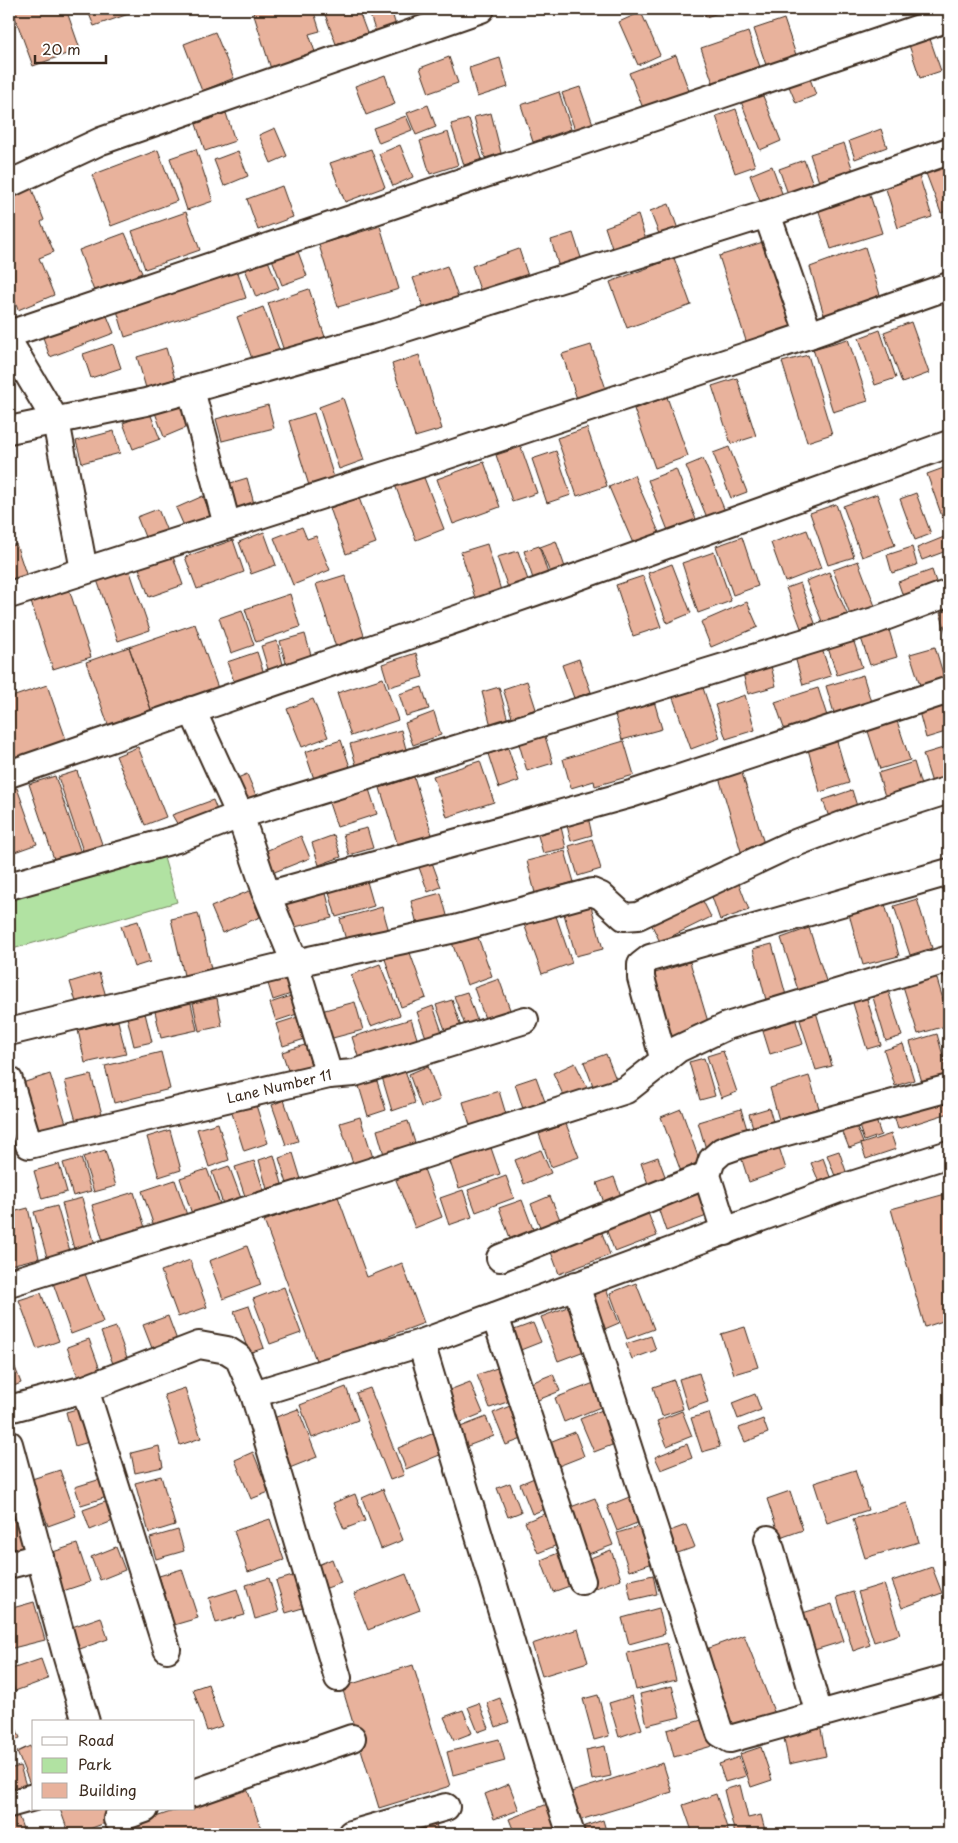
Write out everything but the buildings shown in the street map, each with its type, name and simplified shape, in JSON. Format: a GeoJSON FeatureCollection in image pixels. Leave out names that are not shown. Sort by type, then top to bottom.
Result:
{"type":"FeatureCollection","features":[{"type":"Feature","properties":{"kind":"street"},"geometry":{"type":"LineString","coordinates":[[9,184],[101,141],[481,9]]}},
{"type":"Feature","properties":{"kind":"street"},"geometry":{"type":"LineString","coordinates":[[9,334],[949,18]]}},
{"type":"Feature","properties":{"kind":"street"},"geometry":{"type":"LineString","coordinates":[[9,430],[146,402],[377,337],[767,214],[949,151]]}},
{"type":"Feature","properties":{"kind":"street"},"geometry":{"type":"LineString","coordinates":[[767,214],[809,335]]}},
{"type":"Feature","properties":{"kind":"street"},"geometry":{"type":"LineString","coordinates":[[9,595],[454,453],[809,335],[949,286]]}},
{"type":"Feature","properties":{"kind":"street"},"geometry":{"type":"LineString","coordinates":[[9,342],[56,420],[84,570]]}},
{"type":"Feature","properties":{"kind":"street"},"geometry":{"type":"LineString","coordinates":[[192,390],[227,525]]}},
{"type":"Feature","properties":{"kind":"street"},"geometry":{"type":"LineString","coordinates":[[9,774],[545,589],[949,444]]}},
{"type":"Feature","properties":{"kind":"street"},"geometry":{"type":"LineString","coordinates":[[9,886],[177,838],[240,815],[864,624],[949,594]]}},
{"type":"Feature","properties":{"kind":"street"},"geometry":{"type":"LineString","coordinates":[[267,895],[631,794],[949,690]]}},
{"type":"Feature","properties":{"kind":"street"},"geometry":{"type":"LineString","coordinates":[[192,710],[240,815],[267,895],[295,963],[330,1074]]}},
{"type":"Feature","properties":{"kind":"street"},"geometry":{"type":"LineString","coordinates":[[624,917],[638,916],[785,847],[858,819],[949,790]]}},
{"type":"Feature","properties":{"kind":"street"},"geometry":{"type":"LineString","coordinates":[[664,1060],[641,978],[641,965],[650,958],[949,872]]}},
{"type":"Feature","properties":{"kind":"street"},"geometry":{"type":"LineString","coordinates":[[9,1032],[295,963],[455,929],[592,892],[601,896],[624,917],[651,934]]}},
{"type":"Feature","properties":{"kind":"street"},"geometry":{"type":"LineString","coordinates":[[9,1282],[345,1180],[626,1090],[678,1050],[727,1026],[949,959]]}},
{"type":"Feature","properties":{"kind":"street","name":"Lane Number 11"},"geometry":{"type":"LineString","coordinates":[[9,1080],[30,1145],[330,1074],[354,1073],[525,1020]]}},
{"type":"Feature","properties":{"kind":"street"},"geometry":{"type":"LineString","coordinates":[[725,1232],[706,1175],[712,1160],[722,1151],[949,1088]]}},
{"type":"Feature","properties":{"kind":"street"},"geometry":{"type":"LineString","coordinates":[[254,1394],[421,1343],[840,1189],[949,1154]]}},
{"type":"Feature","properties":{"kind":"street"},"geometry":{"type":"LineString","coordinates":[[500,1258],[706,1175]]}},
{"type":"Feature","properties":{"kind":"street"},"geometry":{"type":"LineString","coordinates":[[576,1285],[720,1733],[730,1739],[949,1678]]}},
{"type":"Feature","properties":{"kind":"street"},"geometry":{"type":"LineString","coordinates":[[495,1316],[582,1581]]}},
{"type":"Feature","properties":{"kind":"street"},"geometry":{"type":"LineString","coordinates":[[421,1343],[549,1769],[571,1834]]}},
{"type":"Feature","properties":{"kind":"street"},"geometry":{"type":"LineString","coordinates":[[9,1409],[85,1389],[200,1345],[226,1350],[238,1358],[254,1394],[338,1678]]}},
{"type":"Feature","properties":{"kind":"street"},"geometry":{"type":"LineString","coordinates":[[85,1389],[168,1649]]}},
{"type":"Feature","properties":{"kind":"street"},"geometry":{"type":"LineString","coordinates":[[9,1444],[85,1720]]}},
{"type":"Feature","properties":{"kind":"street"},"geometry":{"type":"LineString","coordinates":[[768,1539],[819,1714]]}},
{"type":"Feature","properties":{"kind":"street"},"geometry":{"type":"LineString","coordinates":[[9,1565],[40,1556]]}},
{"type":"Feature","properties":{"kind":"street"},"geometry":{"type":"LineString","coordinates":[[195,1792],[352,1738]]}},
{"type":"Feature","properties":{"kind":"street"},"geometry":{"type":"LineString","coordinates":[[9,1804],[32,1798]]}},
{"type":"Feature","properties":{"kind":"street"},"geometry":{"type":"LineString","coordinates":[[351,1834],[446,1807]]}},
{"type":"Feature","properties":{"kind":"street"},"geometry":{"type":"LineString","coordinates":[[117,1821],[143,1810]]}},
{"type":"Feature","properties":{"kind":"green space"},"geometry":{"type":"Polygon","coordinates":[[[160,844],[177,902],[9,950],[9,888],[160,844]]]}}]}
